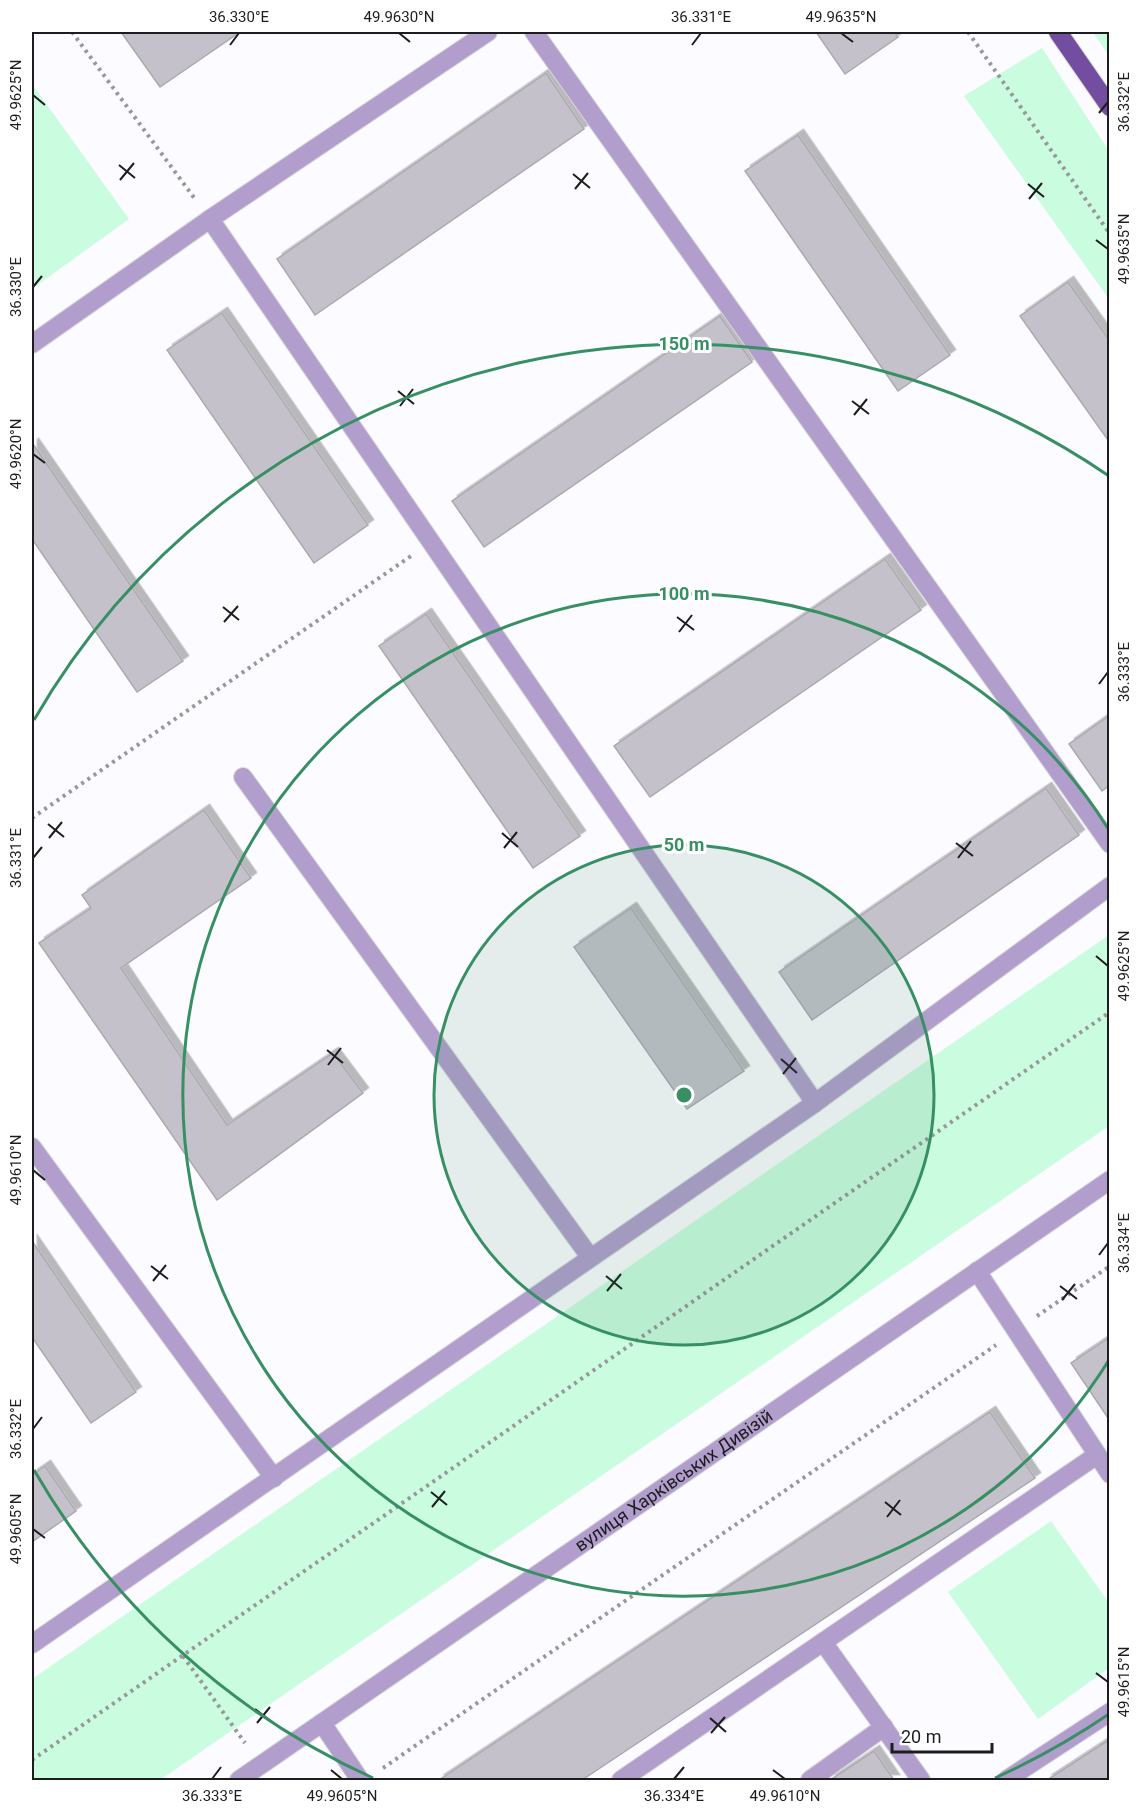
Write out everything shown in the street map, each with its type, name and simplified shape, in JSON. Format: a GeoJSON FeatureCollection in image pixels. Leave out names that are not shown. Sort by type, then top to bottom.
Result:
{"type":"FeatureCollection","features":[{"type":"Feature","properties":{"kind":"main road"},"geometry":{"type":"LineString","coordinates":[[1058,32],[1110,107]]}},
{"type":"Feature","properties":{"kind":"street"},"geometry":{"type":"LineString","coordinates":[[32,344],[210,219],[488,32]]}},
{"type":"Feature","properties":{"kind":"street"},"geometry":{"type":"LineString","coordinates":[[534,32],[1110,844]]}},
{"type":"Feature","properties":{"kind":"street"},"geometry":{"type":"LineString","coordinates":[[210,219],[815,1103]]}},
{"type":"Feature","properties":{"kind":"street"},"geometry":{"type":"LineString","coordinates":[[243,777],[590,1257]]}},
{"type":"Feature","properties":{"kind":"street"},"geometry":{"type":"LineString","coordinates":[[32,1644],[815,1103],[1110,886]]}},
{"type":"Feature","properties":{"kind":"street"},"geometry":{"type":"LineString","coordinates":[[32,1147],[274,1478]]}},
{"type":"Feature","properties":{"kind":"street","name":"вулиця Харківських Дивізій"},"geometry":{"type":"LineString","coordinates":[[239,1780],[1110,1180]]}},
{"type":"Feature","properties":{"kind":"street"},"geometry":{"type":"LineString","coordinates":[[977,1271],[1110,1474]]}},
{"type":"Feature","properties":{"kind":"street"},"geometry":{"type":"LineString","coordinates":[[621,1780],[1097,1455]]}},
{"type":"Feature","properties":{"kind":"street"},"geometry":{"type":"LineString","coordinates":[[823,1642],[921,1780]]}},
{"type":"Feature","properties":{"kind":"street"},"geometry":{"type":"LineString","coordinates":[[1006,1780],[1110,1712]]}},
{"type":"Feature","properties":{"kind":"street"},"geometry":{"type":"LineString","coordinates":[[322,1723],[367,1777]]}},
{"type":"Feature","properties":{"kind":"street"},"geometry":{"type":"LineString","coordinates":[[810,1780],[884,1727]]}},
{"type":"Feature","properties":{"kind":"path"},"geometry":{"type":"LineString","coordinates":[[72,32],[210,219]]}},
{"type":"Feature","properties":{"kind":"path"},"geometry":{"type":"LineString","coordinates":[[969,32],[1110,234]]}},
{"type":"Feature","properties":{"kind":"path"},"geometry":{"type":"LineString","coordinates":[[32,818],[431,542]]}},
{"type":"Feature","properties":{"kind":"path"},"geometry":{"type":"LineString","coordinates":[[32,1760],[1110,1012]]}},
{"type":"Feature","properties":{"kind":"path"},"geometry":{"type":"LineString","coordinates":[[367,1777],[1110,1266]]}},
{"type":"Feature","properties":{"kind":"path"},"geometry":{"type":"LineString","coordinates":[[183,1656],[244,1743]]}},
{"type":"Feature","properties":{"kind":"green space"},"geometry":{"type":"Polygon","coordinates":[[[1093,32],[1109,32],[1109,56],[1093,32]]]}},
{"type":"Feature","properties":{"kind":"green space"},"geometry":{"type":"Polygon","coordinates":[[[1042,48],[1109,151],[1109,299],[964,96],[1042,48]]]}},
{"type":"Feature","properties":{"kind":"green space"},"geometry":{"type":"Polygon","coordinates":[[[32,84],[129,219],[32,289],[32,84]]]}},
{"type":"Feature","properties":{"kind":"green space"},"geometry":{"type":"Polygon","coordinates":[[[1109,935],[1109,1126],[160,1780],[32,1780],[32,1679],[1109,935]]]}},
{"type":"Feature","properties":{"kind":"green space"},"geometry":{"type":"Polygon","coordinates":[[[1051,1521],[1109,1603],[1109,1668],[1038,1719],[948,1592],[1051,1521]]]}},
{"type":"Feature","properties":{"kind":"building"},"geometry":{"type":"Polygon","coordinates":[[[121,32],[240,32],[160,87],[121,32]]]}},
{"type":"Feature","properties":{"kind":"building"},"geometry":{"type":"Polygon","coordinates":[[[816,32],[894,32],[898,37],[845,74],[816,32]]]}},
{"type":"Feature","properties":{"kind":"building"},"geometry":{"type":"Polygon","coordinates":[[[546,73],[584,129],[315,315],[277,259],[546,73]]]}},
{"type":"Feature","properties":{"kind":"building"},"geometry":{"type":"Polygon","coordinates":[[[798,135],[950,355],[898,391],[745,171],[798,135]]]}},
{"type":"Feature","properties":{"kind":"building"},"geometry":{"type":"Polygon","coordinates":[[[1068,282],[1110,341],[1110,443],[1020,316],[1068,282]]]}},
{"type":"Feature","properties":{"kind":"building"},"geometry":{"type":"Polygon","coordinates":[[[222,313],[368,525],[314,563],[167,350],[222,313]]]}},
{"type":"Feature","properties":{"kind":"building"},"geometry":{"type":"Polygon","coordinates":[[[720,316],[752,362],[484,547],[452,501],[720,316]]]}},
{"type":"Feature","properties":{"kind":"building"},"geometry":{"type":"Polygon","coordinates":[[[33,444],[183,661],[137,692],[32,539],[33,444]]]}},
{"type":"Feature","properties":{"kind":"building"},"geometry":{"type":"Polygon","coordinates":[[[885,559],[921,610],[650,797],[614,746],[885,559]]]}},
{"type":"Feature","properties":{"kind":"building"},"geometry":{"type":"Polygon","coordinates":[[[426,614],[580,836],[533,868],[379,646],[426,614]]]}},
{"type":"Feature","properties":{"kind":"building"},"geometry":{"type":"Polygon","coordinates":[[[1110,715],[1110,785],[1102,791],[1069,744],[1110,715]]]}},
{"type":"Feature","properties":{"kind":"building"},"geometry":{"type":"Polygon","coordinates":[[[1046,788],[1079,835],[812,1020],[779,972],[1046,788]]]}},
{"type":"Feature","properties":{"kind":"building"},"geometry":{"type":"Polygon","coordinates":[[[204,810],[251,878],[121,968],[227,1125],[333,1053],[363,1093],[217,1200],[39,943],[91,908],[82,895],[204,810]]]}},
{"type":"Feature","properties":{"kind":"building"},"geometry":{"type":"Polygon","coordinates":[[[631,908],[744,1071],[687,1109],[574,947],[631,908]]]}},
{"type":"Feature","properties":{"kind":"building"},"geometry":{"type":"Polygon","coordinates":[[[32,1241],[136,1392],[91,1423],[32,1337],[32,1241]]]}},
{"type":"Feature","properties":{"kind":"building"},"geometry":{"type":"Polygon","coordinates":[[[1110,1337],[1110,1421],[1071,1363],[1110,1337]]]}},
{"type":"Feature","properties":{"kind":"building"},"geometry":{"type":"Polygon","coordinates":[[[990,1412],[1035,1478],[582,1780],[439,1780],[990,1412]]]}},
{"type":"Feature","properties":{"kind":"building"},"geometry":{"type":"Polygon","coordinates":[[[45,1466],[76,1511],[32,1542],[32,1475],[45,1466]]]}},
{"type":"Feature","properties":{"kind":"building"},"geometry":{"type":"Polygon","coordinates":[[[1110,1739],[1110,1780],[1047,1780],[1110,1739]]]}},
{"type":"Feature","properties":{"kind":"building"},"geometry":{"type":"Polygon","coordinates":[[[874,1751],[894,1780],[830,1780],[874,1751]]]}}]}
